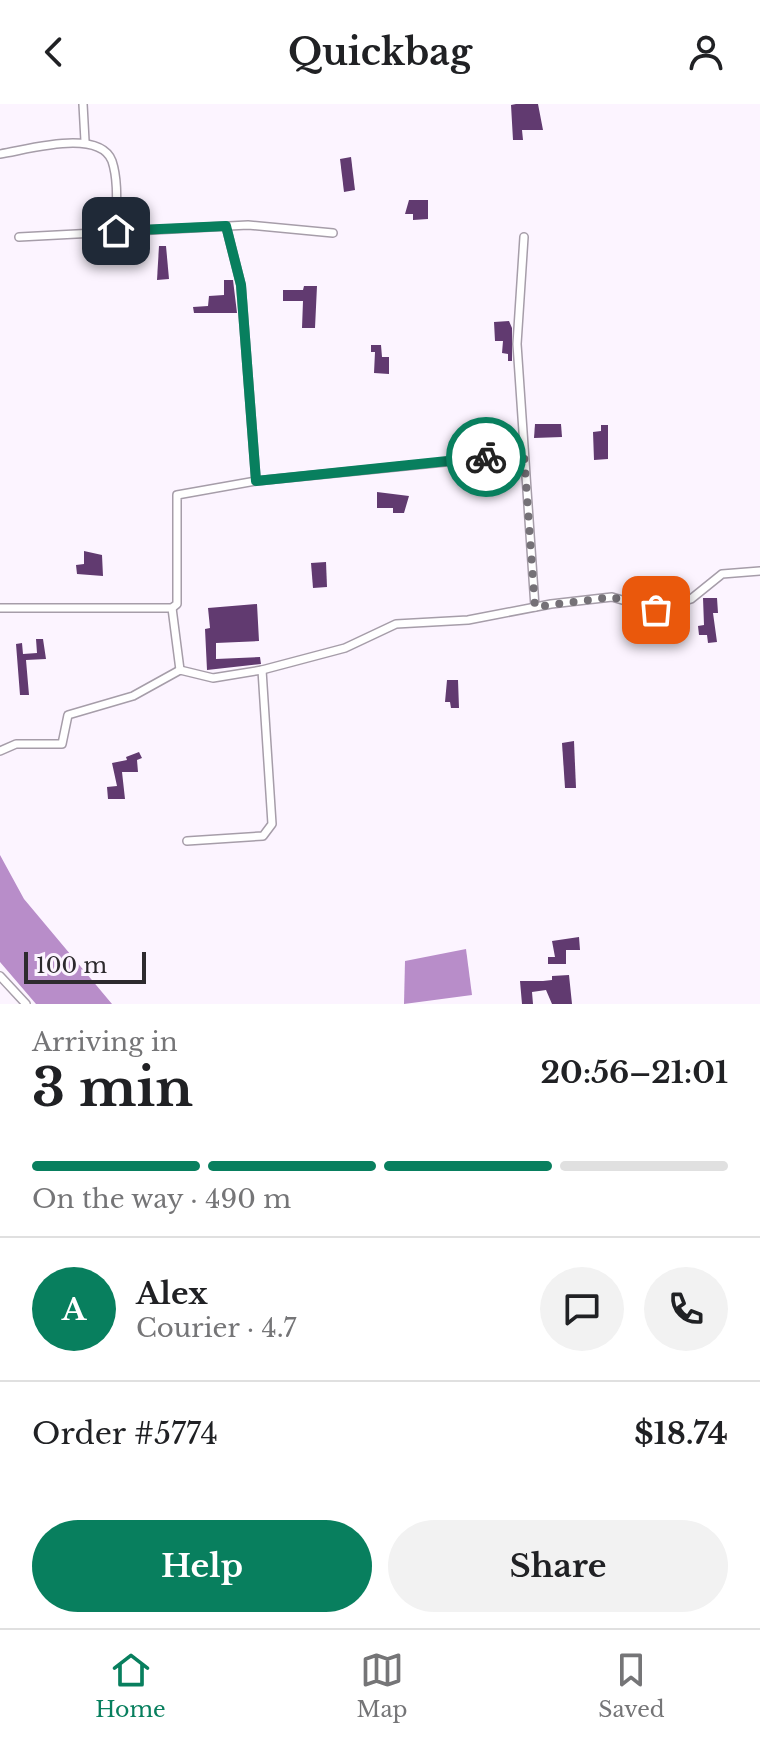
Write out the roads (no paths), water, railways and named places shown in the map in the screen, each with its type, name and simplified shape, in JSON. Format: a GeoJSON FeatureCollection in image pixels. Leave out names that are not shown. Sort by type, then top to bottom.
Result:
{"type":"FeatureCollection","features":[{"type":"Feature","properties":{"kind":"street"},"geometry":{"type":"LineString","coordinates":[[83,104],[85,141]]}},
{"type":"Feature","properties":{"kind":"street"},"geometry":{"type":"LineString","coordinates":[[0,154],[85,141],[104,150],[111,159],[116,231]]}},
{"type":"Feature","properties":{"kind":"street"},"geometry":{"type":"LineString","coordinates":[[226,226],[241,285],[256,481]]}},
{"type":"Feature","properties":{"kind":"street"},"geometry":{"type":"LineString","coordinates":[[19,237],[226,226],[333,233]]}},
{"type":"Feature","properties":{"kind":"street"},"geometry":{"type":"LineString","coordinates":[[524,237],[517,344],[535,607]]}},
{"type":"Feature","properties":{"kind":"street"},"geometry":{"type":"LineString","coordinates":[[0,608],[172,608],[177,604],[179,574],[177,495],[256,481],[524,454]]}},
{"type":"Feature","properties":{"kind":"street"},"geometry":{"type":"LineString","coordinates":[[0,751],[16,744],[62,744],[68,715],[133,696],[180,670],[213,678],[262,670],[345,648],[396,624],[468,620],[612,597],[656,610],[691,599],[722,574],[760,571]]}},
{"type":"Feature","properties":{"kind":"street"},"geometry":{"type":"LineString","coordinates":[[172,608],[180,670]]}},
{"type":"Feature","properties":{"kind":"street"},"geometry":{"type":"LineString","coordinates":[[187,841],[263,836],[272,824],[262,670]]}},
{"type":"Feature","properties":{"kind":"street"},"geometry":{"type":"LineString","coordinates":[[0,976],[26,1004]]}}]}
